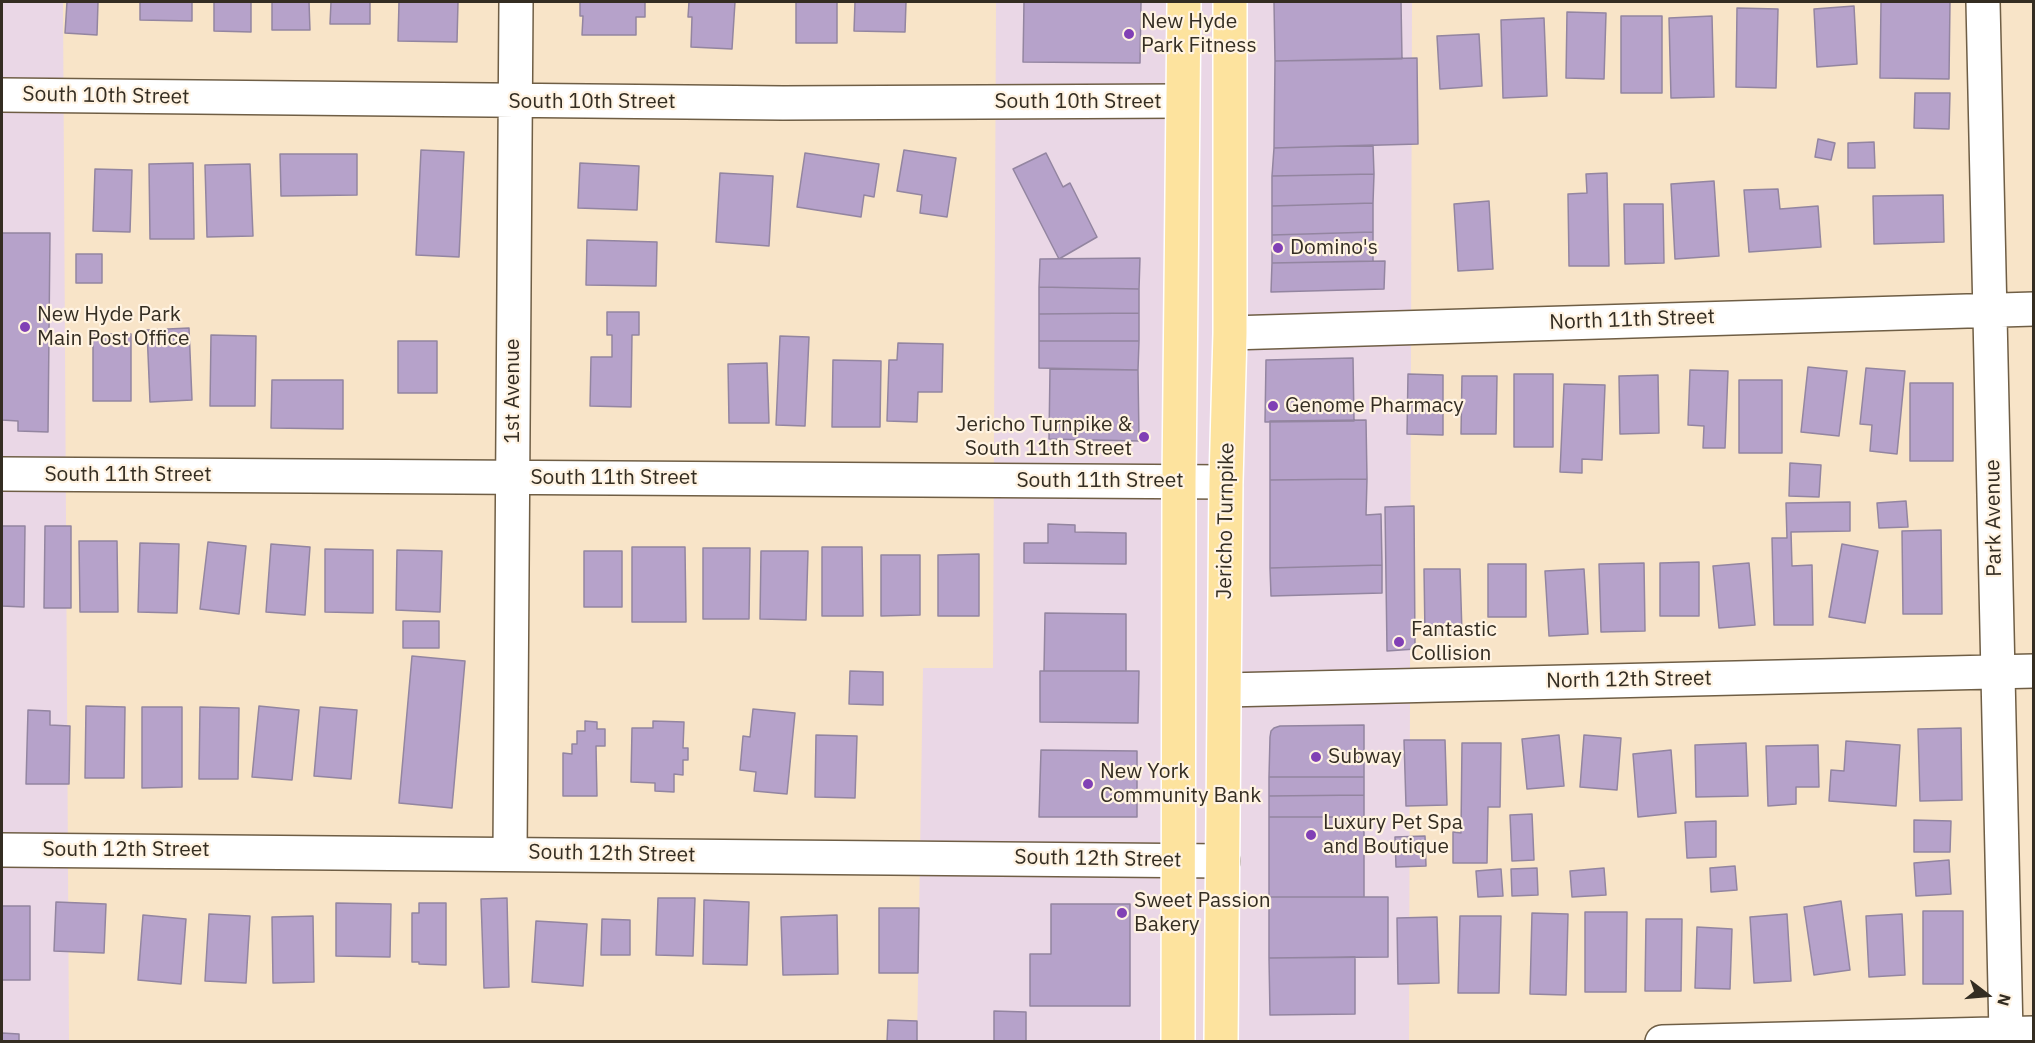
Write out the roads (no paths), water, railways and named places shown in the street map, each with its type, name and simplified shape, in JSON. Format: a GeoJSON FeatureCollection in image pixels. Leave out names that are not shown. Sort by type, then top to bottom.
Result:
{"type":"FeatureCollection","features":[{"type":"Feature","properties":{"kind":"main road"},"geometry":{"type":"LineString","coordinates":[[1178,1041],[1179,481],[1184,2]]}},
{"type":"Feature","properties":{"kind":"main road","name":"Jericho Turnpike"},"geometry":{"type":"LineString","coordinates":[[1221,1041],[1226,482],[1230,333],[1230,2]]}},
{"type":"Feature","properties":{"kind":"main road"},"geometry":{"type":"LineString","coordinates":[[1180,580],[1201,605],[1203,680],[1225,690]]}},
{"type":"Feature","properties":{"kind":"street","name":"1st Avenue"},"geometry":{"type":"LineString","coordinates":[[510,853],[516,2]]}},
{"type":"Feature","properties":{"kind":"street","name":"Park Avenue"},"geometry":{"type":"LineString","coordinates":[[1983,2],[1998,671],[2020,1034]]}},
{"type":"Feature","properties":{"kind":"street","name":"South 10th Street"},"geometry":{"type":"LineString","coordinates":[[2,95],[852,103],[1182,101]]}},
{"type":"Feature","properties":{"kind":"street","name":"North 11th Street"},"geometry":{"type":"LineString","coordinates":[[1230,333],[2034,309]]}},
{"type":"Feature","properties":{"kind":"street","name":"South 11th Street"},"geometry":{"type":"LineString","coordinates":[[2,474],[1226,482]]}},
{"type":"Feature","properties":{"kind":"street","name":"North 12th Street"},"geometry":{"type":"LineString","coordinates":[[1225,690],[2034,670]]}},
{"type":"Feature","properties":{"kind":"street","name":"South 12th Street"},"geometry":{"type":"LineString","coordinates":[[2,850],[1223,861]]}},
{"type":"Feature","properties":{"kind":"street"},"geometry":{"type":"LineString","coordinates":[[1662,1041],[1954,1038],[2020,1034]]}},
{"type":"Feature","properties":{"kind":"place","name":"New Hyde Park Fitness"},"geometry":{"type":"Point","coordinates":[1129,34]}},
{"type":"Feature","properties":{"kind":"place","name":"Domino's"},"geometry":{"type":"Point","coordinates":[1278,248]}},
{"type":"Feature","properties":{"kind":"place","name":"New Hyde Park Main Post Office"},"geometry":{"type":"Point","coordinates":[25,327]}},
{"type":"Feature","properties":{"kind":"place","name":"Genome Pharmacy"},"geometry":{"type":"Point","coordinates":[1273,406]}},
{"type":"Feature","properties":{"kind":"place","name":"Jericho Turnpike & South 11th Street"},"geometry":{"type":"Point","coordinates":[1144,437]}},
{"type":"Feature","properties":{"kind":"place","name":"Fantastic Collision"},"geometry":{"type":"Point","coordinates":[1399,642]}},
{"type":"Feature","properties":{"kind":"place","name":"Subway"},"geometry":{"type":"Point","coordinates":[1316,757]}},
{"type":"Feature","properties":{"kind":"place","name":"New York Community Bank"},"geometry":{"type":"Point","coordinates":[1088,784]}},
{"type":"Feature","properties":{"kind":"place","name":"Luxury Pet Spa and Boutique"},"geometry":{"type":"Point","coordinates":[1311,835]}},
{"type":"Feature","properties":{"kind":"place","name":"Sweet Passion Bakery"},"geometry":{"type":"Point","coordinates":[1122,913]}}]}
